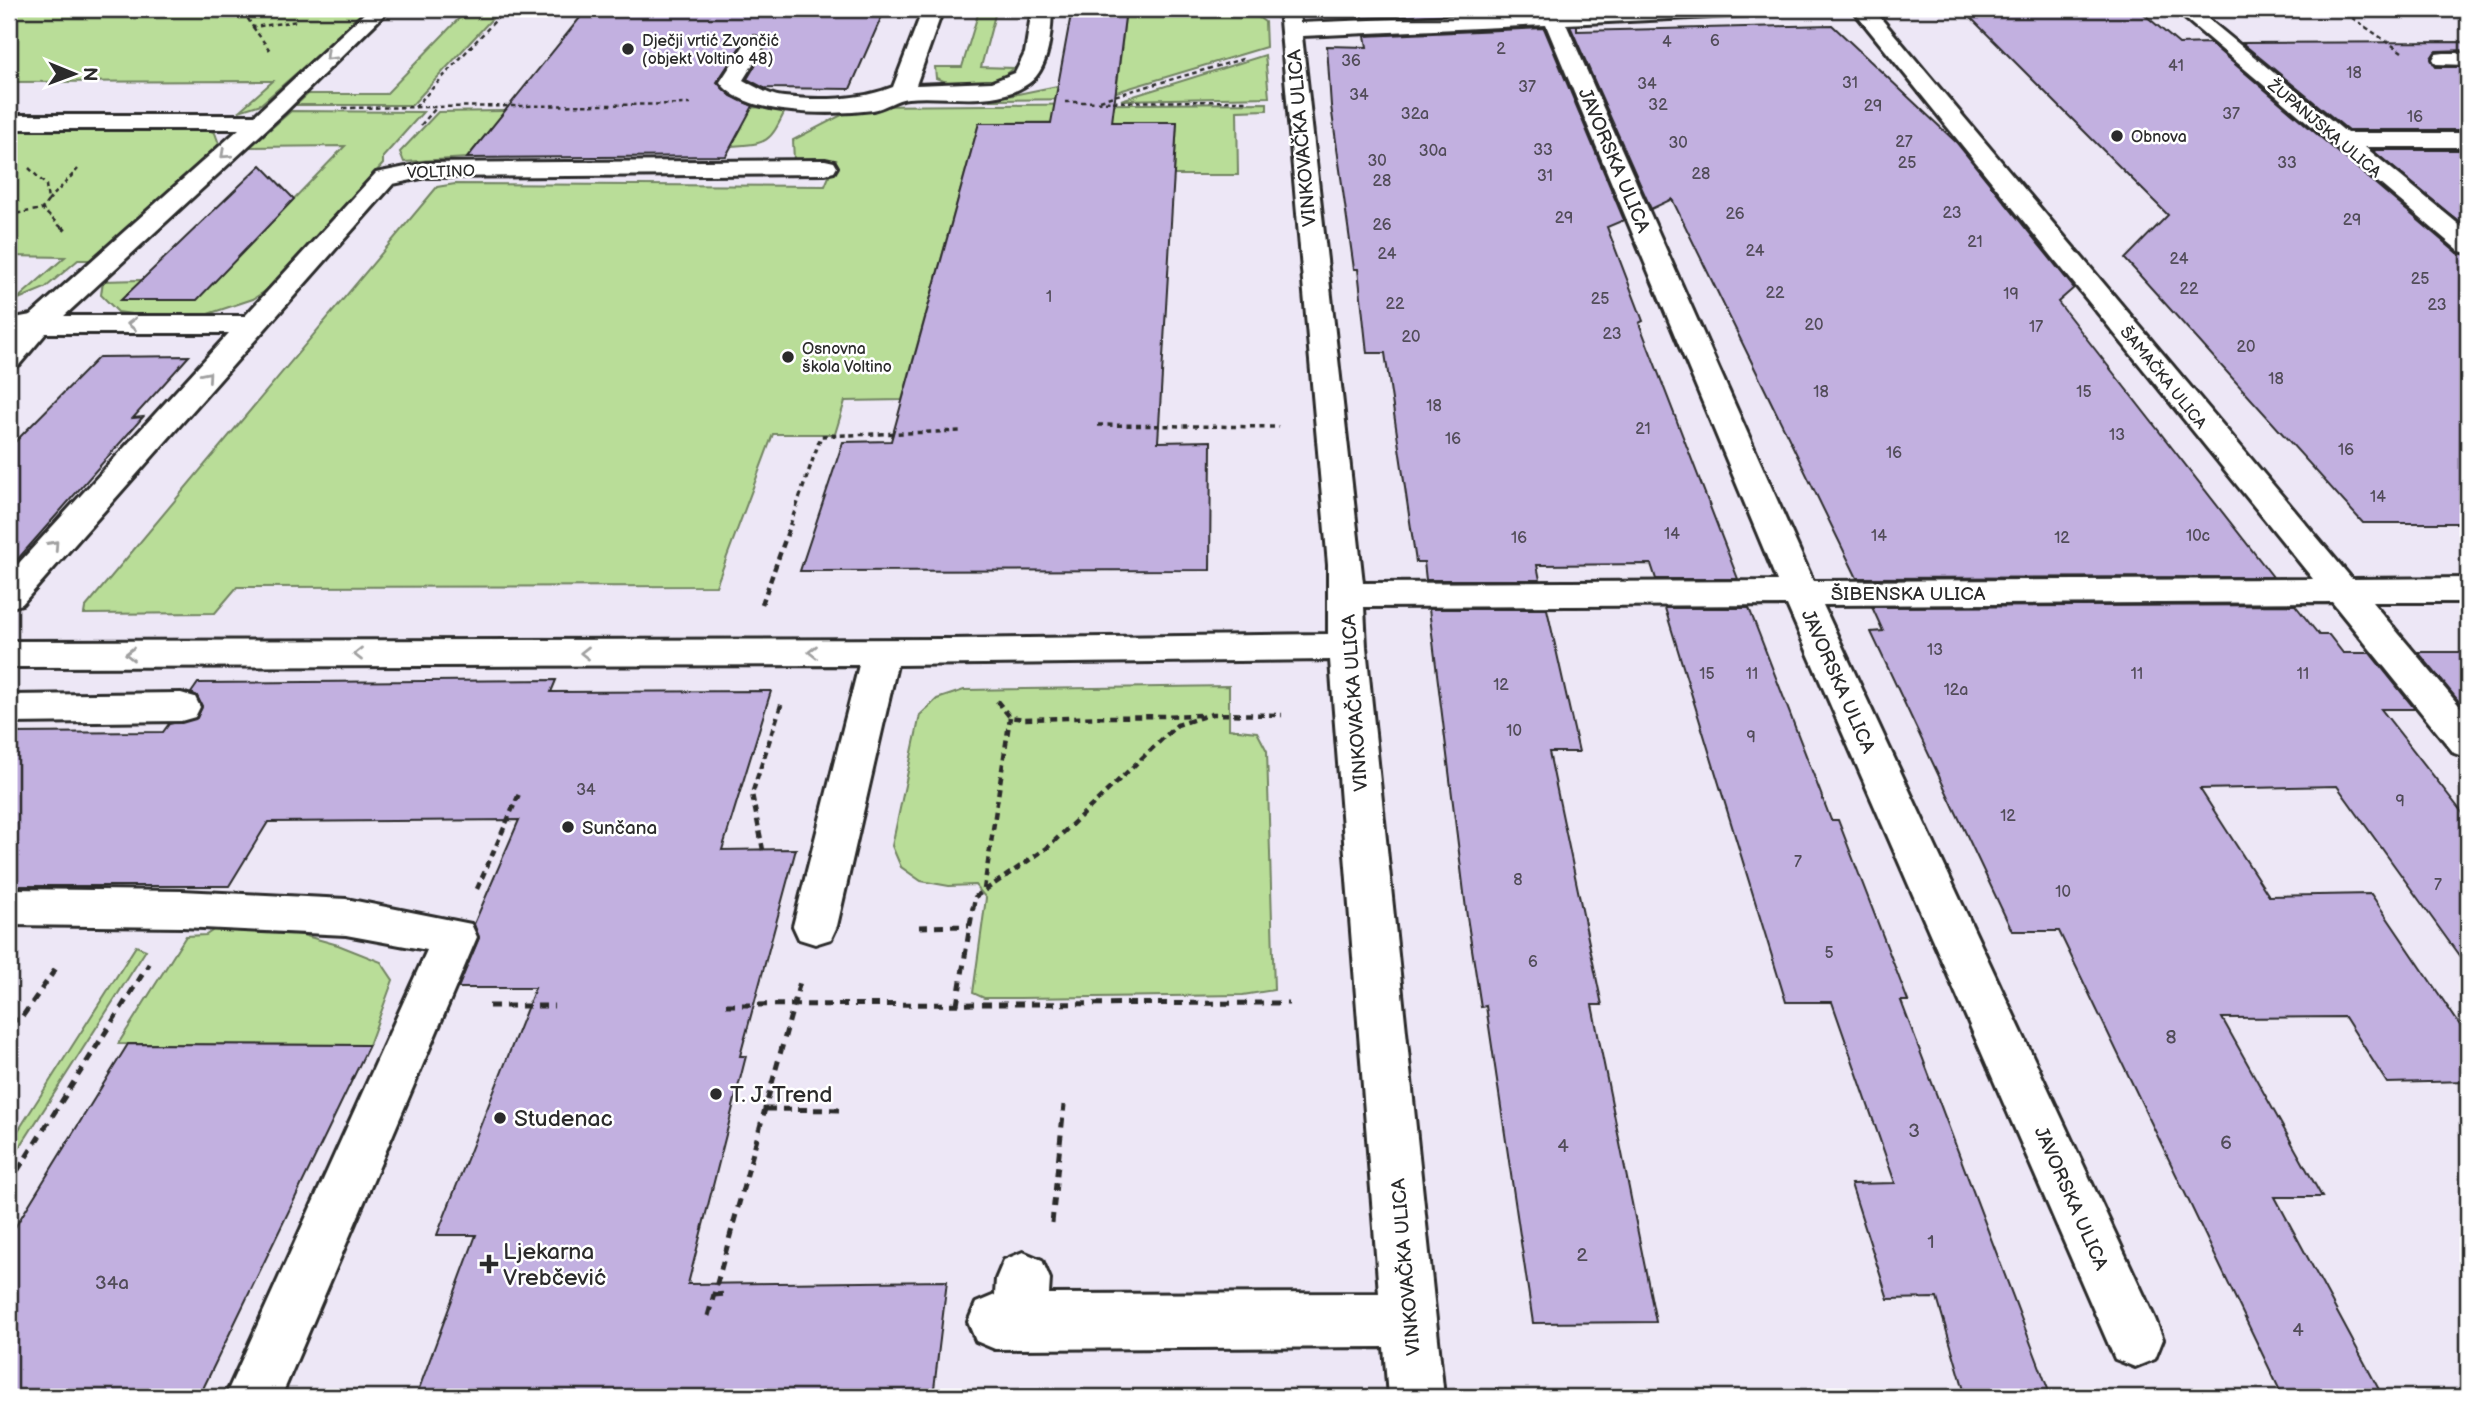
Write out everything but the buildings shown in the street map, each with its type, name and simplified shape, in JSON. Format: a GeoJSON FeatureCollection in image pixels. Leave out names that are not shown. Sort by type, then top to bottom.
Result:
{"type":"FeatureCollection","features":[{"type":"Feature","properties":{"kind":"street"},"geometry":{"type":"LineString","coordinates":[[9,359],[38,324],[380,9]]}},
{"type":"Feature","properties":{"kind":"street"},"geometry":{"type":"LineString","coordinates":[[903,90],[933,9]]}},
{"type":"Feature","properties":{"kind":"street"},"geometry":{"type":"LineString","coordinates":[[755,44],[731,82],[754,95],[780,104],[873,103],[903,90],[977,91],[1002,88],[1019,81],[1030,69],[1042,9]]}},
{"type":"Feature","properties":{"kind":"street"},"geometry":{"type":"LineString","coordinates":[[1290,20],[1554,19],[1754,9]]}},
{"type":"Feature","properties":{"kind":"street","name":"ŠAMAČKA ULICA"},"geometry":{"type":"LineString","coordinates":[[1862,9],[2468,743]]}},
{"type":"Feature","properties":{"kind":"street","name":"ŽUPANJSKA ULICA"},"geometry":{"type":"LineString","coordinates":[[2184,9],[2468,245]]}},
{"type":"Feature","properties":{"kind":"street","name":"JAVORSKA ULICA"},"geometry":{"type":"LineString","coordinates":[[1554,19],[1800,593],[2135,1339]]}},
{"type":"Feature","properties":{"kind":"street","name":"VINKOVAČKA ULICA"},"geometry":{"type":"LineString","coordinates":[[1290,20],[1296,101],[1348,595],[1347,648],[1416,1397]]}},
{"type":"Feature","properties":{"kind":"street"},"geometry":{"type":"LineString","coordinates":[[2444,59],[2468,59]]}},
{"type":"Feature","properties":{"kind":"street"},"geometry":{"type":"LineString","coordinates":[[9,122],[268,115]]}},
{"type":"Feature","properties":{"kind":"street"},"geometry":{"type":"LineString","coordinates":[[2339,140],[2468,140]]}},
{"type":"Feature","properties":{"kind":"street"},"geometry":{"type":"LineString","coordinates":[[757,168],[775,141]]}},
{"type":"Feature","properties":{"kind":"street","name":"VOLTINO"},"geometry":{"type":"LineString","coordinates":[[9,596],[385,178],[426,170],[825,167]]}},
{"type":"Feature","properties":{"kind":"street"},"geometry":{"type":"LineString","coordinates":[[9,324],[250,325]]}},
{"type":"Feature","properties":{"kind":"street","name":"ŠIBENSKA ULICA"},"geometry":{"type":"LineString","coordinates":[[1348,595],[2468,590]]}},
{"type":"Feature","properties":{"kind":"street"},"geometry":{"type":"LineString","coordinates":[[9,654],[1347,648]]}},
{"type":"Feature","properties":{"kind":"street"},"geometry":{"type":"LineString","coordinates":[[815,926],[881,652]]}},
{"type":"Feature","properties":{"kind":"street"},"geometry":{"type":"LineString","coordinates":[[9,709],[181,707]]}},
{"type":"Feature","properties":{"kind":"street"},"geometry":{"type":"LineString","coordinates":[[9,907],[182,909],[346,916],[456,937],[253,1397]]}},
{"type":"Feature","properties":{"kind":"street"},"geometry":{"type":"LineString","coordinates":[[1012,1307],[1410,1320]]}},
{"type":"Feature","properties":{"kind":"path"},"geometry":{"type":"LineString","coordinates":[[414,108],[506,9]]}},
{"type":"Feature","properties":{"kind":"path"},"geometry":{"type":"LineString","coordinates":[[1093,102],[1257,54]]}},
{"type":"Feature","properties":{"kind":"path"},"geometry":{"type":"LineString","coordinates":[[1057,102],[1257,101]]}},
{"type":"Feature","properties":{"kind":"path"},"geometry":{"type":"LineString","coordinates":[[268,115],[414,108],[780,104]]}},
{"type":"Feature","properties":{"kind":"path"},"geometry":{"type":"LineString","coordinates":[[9,215],[41,209],[48,201],[46,185],[29,168]]}},
{"type":"Feature","properties":{"kind":"path"},"geometry":{"type":"LineString","coordinates":[[41,209],[87,250],[91,275]]}},
{"type":"Feature","properties":{"kind":"path"},"geometry":{"type":"LineString","coordinates":[[1098,425],[1280,427]]}},
{"type":"Feature","properties":{"kind":"path"},"geometry":{"type":"LineString","coordinates":[[759,612],[821,436],[961,431]]}},
{"type":"Feature","properties":{"kind":"path"},"geometry":{"type":"LineString","coordinates":[[762,850],[752,794],[798,652]]}},
{"type":"Feature","properties":{"kind":"path"},"geometry":{"type":"LineString","coordinates":[[957,1005],[975,897],[1047,848],[1177,725],[1212,714]]}},
{"type":"Feature","properties":{"kind":"path"},"geometry":{"type":"LineString","coordinates":[[1023,719],[1282,715]]}},
{"type":"Feature","properties":{"kind":"path"},"geometry":{"type":"LineString","coordinates":[[984,890],[1010,717]]}},
{"type":"Feature","properties":{"kind":"path"},"geometry":{"type":"LineString","coordinates":[[456,937],[519,794]]}},
{"type":"Feature","properties":{"kind":"path"},"geometry":{"type":"LineString","coordinates":[[9,1184],[182,909]]}},
{"type":"Feature","properties":{"kind":"path"},"geometry":{"type":"LineString","coordinates":[[708,1316],[815,926]]}},
{"type":"Feature","properties":{"kind":"path"},"geometry":{"type":"LineString","coordinates":[[919,927],[969,926]]}},
{"type":"Feature","properties":{"kind":"path"},"geometry":{"type":"LineString","coordinates":[[9,1020],[20,1020],[40,991]]}},
{"type":"Feature","properties":{"kind":"path"},"geometry":{"type":"LineString","coordinates":[[726,1005],[793,1007],[1289,1003]]}},
{"type":"Feature","properties":{"kind":"path"},"geometry":{"type":"LineString","coordinates":[[1052,1227],[1063,1105]]}},
{"type":"Feature","properties":{"kind":"path"},"geometry":{"type":"LineString","coordinates":[[766,1109],[841,1110]]}},
{"type":"Feature","properties":{"kind":"path"},"geometry":{"type":"LineString","coordinates":[[714,1295],[728,1294]]}},
{"type":"Feature","properties":{"kind":"green space"},"geometry":{"type":"Polygon","coordinates":[[[104,9],[370,9],[261,104],[239,111],[273,81],[9,82],[9,12],[104,9]]]}},
{"type":"Feature","properties":{"kind":"green space"},"geometry":{"type":"Polygon","coordinates":[[[468,9],[501,9],[412,105],[296,105],[308,94],[386,94],[468,9]]]}},
{"type":"Feature","properties":{"kind":"green space"},"geometry":{"type":"Polygon","coordinates":[[[949,9],[1026,9],[996,11],[981,67],[1014,68],[997,79],[977,84],[956,84],[936,78],[935,67],[962,67],[979,11],[949,9]]]}},
{"type":"Feature","properties":{"kind":"green space"},"geometry":{"type":"Polygon","coordinates":[[[1126,9],[1247,9],[1265,22],[1266,47],[1093,99],[989,100],[1057,86],[1117,86],[1126,9]]]}},
{"type":"Feature","properties":{"kind":"green space"},"geometry":{"type":"Polygon","coordinates":[[[1265,55],[1269,97],[1121,100],[1265,55]]]}},
{"type":"Feature","properties":{"kind":"green space"},"geometry":{"type":"Polygon","coordinates":[[[1267,103],[1267,110],[1237,111],[1238,175],[1174,175],[1177,122],[979,123],[902,400],[845,401],[835,434],[773,434],[716,586],[237,587],[215,613],[84,614],[85,608],[437,187],[455,184],[825,186],[836,160],[794,161],[793,140],[859,106],[1267,103]]]}},
{"type":"Feature","properties":{"kind":"green space"},"geometry":{"type":"Polygon","coordinates":[[[787,107],[768,139],[754,144],[731,146],[742,127],[492,127],[467,158],[404,162],[400,152],[438,112],[787,107]]]}},
{"type":"Feature","properties":{"kind":"green space"},"geometry":{"type":"Polygon","coordinates":[[[291,111],[423,112],[383,157],[383,164],[270,288],[253,299],[208,314],[160,318],[118,312],[101,295],[103,281],[217,278],[345,146],[250,147],[291,111]]]}},
{"type":"Feature","properties":{"kind":"green space"},"geometry":{"type":"Polygon","coordinates":[[[9,128],[205,128],[215,133],[219,144],[96,260],[78,260],[45,288],[16,300],[65,257],[9,256],[9,128]]]}},
{"type":"Feature","properties":{"kind":"green space"},"geometry":{"type":"Polygon","coordinates":[[[1229,686],[1229,729],[1257,732],[1267,751],[1274,990],[1243,995],[1020,998],[984,998],[973,993],[986,898],[975,885],[949,886],[921,881],[901,867],[892,846],[920,715],[937,699],[964,690],[1229,686]]]}},
{"type":"Feature","properties":{"kind":"green space"},"geometry":{"type":"Polygon","coordinates":[[[215,929],[299,934],[338,945],[381,962],[393,980],[369,1045],[118,1044],[186,936],[206,935],[215,929]]]}},
{"type":"Feature","properties":{"kind":"green space"},"geometry":{"type":"Polygon","coordinates":[[[136,946],[146,950],[9,1164],[9,1145],[136,946]]]}},
{"type":"Feature","properties":{"kind":"place","name":"Dječji vrtić Zvončić (objekt Voltino 48)"},"geometry":{"type":"Point","coordinates":[628,49]}},
{"type":"Feature","properties":{"kind":"place","name":"Obnova"},"geometry":{"type":"Point","coordinates":[2117,136]}},
{"type":"Feature","properties":{"kind":"place","name":"Osnovna škola Voltino"},"geometry":{"type":"Point","coordinates":[788,357]}},
{"type":"Feature","properties":{"kind":"place","name":"Sunčana"},"geometry":{"type":"Point","coordinates":[568,827]}},
{"type":"Feature","properties":{"kind":"place","name":"T. J. Trend"},"geometry":{"type":"Point","coordinates":[716,1094]}},
{"type":"Feature","properties":{"kind":"place","name":"Studenac"},"geometry":{"type":"Point","coordinates":[500,1118]}},
{"type":"Feature","properties":{"kind":"place","name":"Ljekarna Vrebčević"},"geometry":{"type":"Point","coordinates":[489,1264]}}]}
